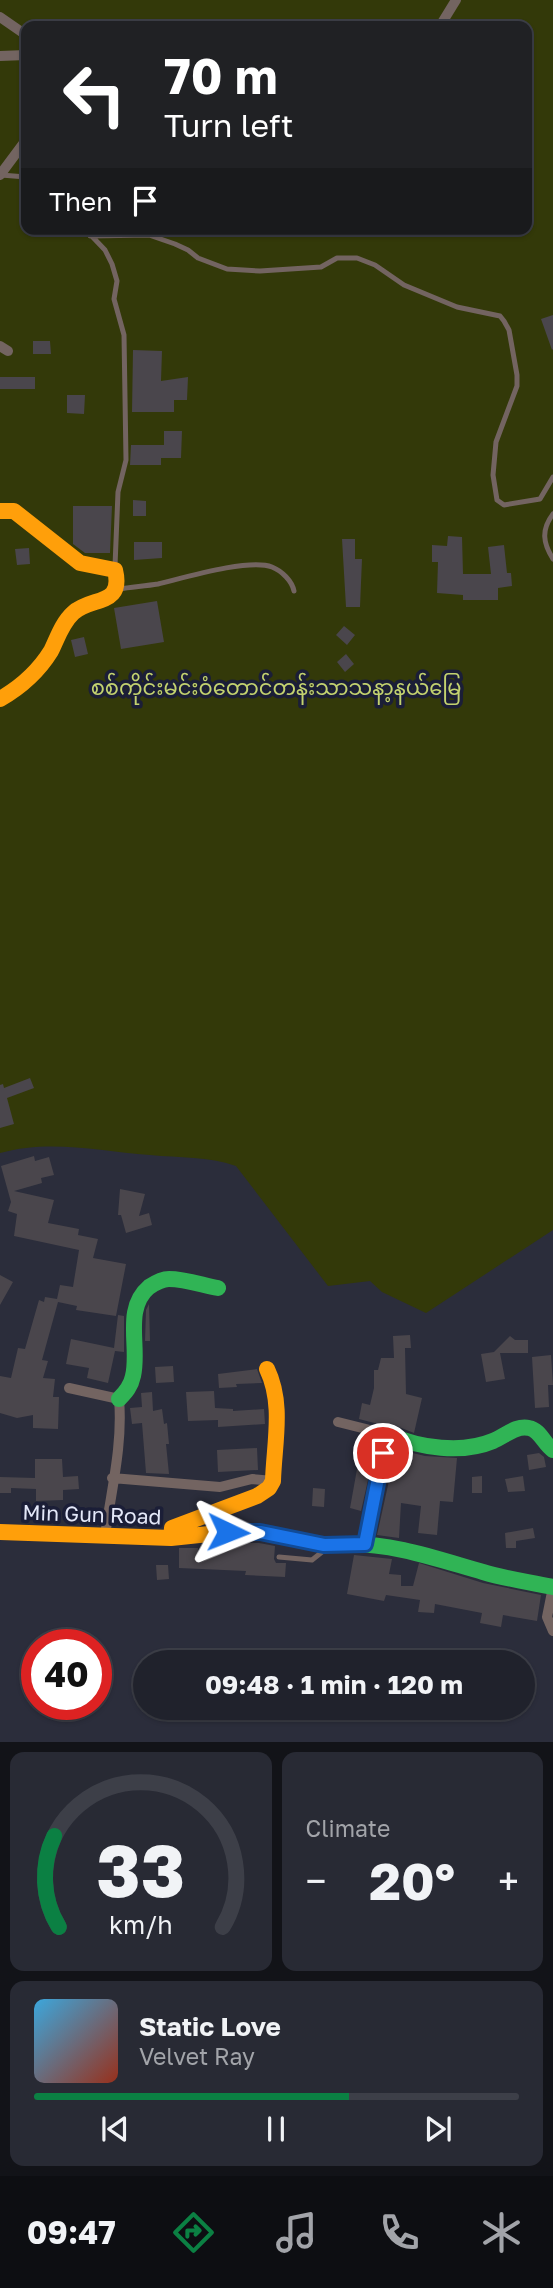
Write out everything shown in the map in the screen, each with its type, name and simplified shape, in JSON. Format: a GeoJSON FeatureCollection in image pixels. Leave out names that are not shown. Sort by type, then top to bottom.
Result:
{"type":"FeatureCollection","features":[{"type":"Feature","properties":{"kind":"street"},"geometry":{"type":"LineString","coordinates":[[443,21],[456,0]]}},
{"type":"Feature","properties":{"kind":"street"},"geometry":{"type":"LineString","coordinates":[[0,17],[21,32]]}},
{"type":"Feature","properties":{"kind":"street"},"geometry":{"type":"LineString","coordinates":[[0,56],[21,55]]}},
{"type":"Feature","properties":{"kind":"street"},"geometry":{"type":"LineString","coordinates":[[0,175],[21,146]]}},
{"type":"Feature","properties":{"kind":"street"},"geometry":{"type":"LineString","coordinates":[[0,511],[14,511],[80,563],[115,570],[116,589],[110,597],[76,610],[62,626],[42,665],[0,699]]}},
{"type":"Feature","properties":{"kind":"street"},"geometry":{"type":"LineString","coordinates":[[69,1388],[119,1399],[128,1394],[134,1377],[135,1309],[139,1298],[149,1286],[165,1279],[218,1288]]}},
{"type":"Feature","properties":{"kind":"street"},"geometry":{"type":"LineString","coordinates":[[171,1538],[172,1528],[264,1493],[274,1481],[276,1409],[273,1380],[267,1369]]}},
{"type":"Feature","properties":{"kind":"street"},"geometry":{"type":"LineString","coordinates":[[105,1536],[112,1478],[118,1454],[119,1399]]}},
{"type":"Feature","properties":{"kind":"street"},"geometry":{"type":"LineString","coordinates":[[338,1422],[390,1434],[416,1444],[441,1448],[490,1442],[522,1428],[530,1428],[538,1432],[547,1448],[553,1450]]}},
{"type":"Feature","properties":{"kind":"street"},"geometry":{"type":"LineString","coordinates":[[365,1544],[383,1453],[390,1434]]}},
{"type":"Feature","properties":{"kind":"street"},"geometry":{"type":"LineString","coordinates":[[112,1478],[220,1487],[252,1479],[274,1481]]}},
{"type":"Feature","properties":{"kind":"street","name":"Min Gun Road"},"geometry":{"type":"LineString","coordinates":[[0,1532],[171,1538],[228,1532],[260,1532],[324,1545],[365,1544],[419,1552],[486,1573],[553,1587]]}},
{"type":"Feature","properties":{"kind":"street"},"geometry":{"type":"LineString","coordinates":[[553,1587],[547,1617],[553,1631]]}},
{"type":"Feature","properties":{"kind":"lane"},"geometry":{"type":"LineString","coordinates":[[0,175],[21,177]]}},
{"type":"Feature","properties":{"kind":"lane"},"geometry":{"type":"LineString","coordinates":[[90,236],[149,235],[175,244],[198,258],[227,269],[260,271],[321,267],[337,258],[357,258],[375,265],[404,285],[457,307],[499,316],[509,330],[517,386],[496,442],[493,475],[497,500],[504,505],[540,499],[553,477]]}},
{"type":"Feature","properties":{"kind":"lane"},"geometry":{"type":"LineString","coordinates":[[90,236],[105,250],[112,264],[117,281],[114,299],[124,335],[126,460],[118,492],[115,570]]}},
{"type":"Feature","properties":{"kind":"lane"},"geometry":{"type":"LineString","coordinates":[[553,514],[544,533],[553,559]]}},
{"type":"Feature","properties":{"kind":"lane"},"geometry":{"type":"LineString","coordinates":[[116,589],[262,565],[273,567],[285,576],[294,591]]}},
{"type":"Feature","properties":{"kind":"lane"},"geometry":{"type":"LineString","coordinates":[[279,1558],[312,1560],[323,1552],[324,1545]]}},
{"type":"Feature","properties":{"kind":"green space","name":"စစ်ကိုင်းမင်းဝံတောင်တန်းသာသနာ့နယ်မြေ"},"geometry":{"type":"Polygon","coordinates":[[[0,0],[553,0],[553,1230],[426,1313],[382,1292],[370,1281],[328,1286],[236,1166],[204,1159],[75,1147],[19,1149],[0,1153],[0,0]]]}},
{"type":"Feature","properties":{"kind":"building"},"geometry":{"type":"Polygon","coordinates":[[[553,315],[553,349],[552,350],[541,319],[553,315]]]}},
{"type":"Feature","properties":{"kind":"building"},"geometry":{"type":"Polygon","coordinates":[[[33,341],[50,341],[51,354],[33,354],[33,341]]]}},
{"type":"Feature","properties":{"kind":"building"},"geometry":{"type":"Polygon","coordinates":[[[133,350],[162,351],[161,381],[188,377],[187,400],[174,400],[174,412],[132,412],[133,350]]]}},
{"type":"Feature","properties":{"kind":"building"},"geometry":{"type":"Polygon","coordinates":[[[0,377],[35,377],[35,389],[0,389],[0,377]]]}},
{"type":"Feature","properties":{"kind":"building"},"geometry":{"type":"Polygon","coordinates":[[[67,395],[85,395],[84,414],[67,413],[67,395]]]}},
{"type":"Feature","properties":{"kind":"building"},"geometry":{"type":"Polygon","coordinates":[[[164,431],[182,431],[181,458],[161,458],[161,465],[130,465],[131,445],[164,445],[164,431]]]}},
{"type":"Feature","properties":{"kind":"building"},"geometry":{"type":"Polygon","coordinates":[[[133,500],[146,501],[146,516],[133,516],[133,500]]]}},
{"type":"Feature","properties":{"kind":"building"},"geometry":{"type":"Polygon","coordinates":[[[73,506],[112,506],[110,553],[85,553],[73,544],[73,506]]]}},
{"type":"Feature","properties":{"kind":"building"},"geometry":{"type":"Polygon","coordinates":[[[448,536],[462,537],[463,574],[491,574],[488,547],[504,545],[507,573],[511,573],[512,586],[498,588],[498,600],[463,600],[463,595],[437,593],[438,562],[432,562],[432,545],[447,546],[448,536]]]}},
{"type":"Feature","properties":{"kind":"building"},"geometry":{"type":"Polygon","coordinates":[[[342,539],[355,539],[355,559],[362,559],[360,607],[346,607],[342,539]]]}},
{"type":"Feature","properties":{"kind":"building"},"geometry":{"type":"Polygon","coordinates":[[[134,542],[162,542],[162,558],[134,560],[134,542]]]}},
{"type":"Feature","properties":{"kind":"building"},"geometry":{"type":"Polygon","coordinates":[[[29,548],[30,564],[17,565],[15,549],[29,548]]]}},
{"type":"Feature","properties":{"kind":"building"},"geometry":{"type":"Polygon","coordinates":[[[157,601],[164,642],[121,649],[114,608],[157,601]]]}},
{"type":"Feature","properties":{"kind":"building"},"geometry":{"type":"Polygon","coordinates":[[[344,626],[355,635],[347,645],[336,635],[344,626]]]}},
{"type":"Feature","properties":{"kind":"building"},"geometry":{"type":"Polygon","coordinates":[[[84,637],[88,654],[75,657],[71,640],[84,637]]]}},
{"type":"Feature","properties":{"kind":"building"},"geometry":{"type":"Polygon","coordinates":[[[346,654],[354,664],[345,672],[337,662],[346,654]]]}},
{"type":"Feature","properties":{"kind":"building"},"geometry":{"type":"Polygon","coordinates":[[[30,1078],[34,1088],[7,1098],[14,1124],[0,1128],[0,1085],[3,1084],[4,1088],[30,1078]]]}},
{"type":"Feature","properties":{"kind":"building"},"geometry":{"type":"Polygon","coordinates":[[[34,1156],[35,1161],[49,1157],[54,1175],[41,1178],[42,1183],[14,1191],[54,1200],[48,1223],[79,1229],[78,1235],[98,1239],[93,1258],[126,1264],[116,1316],[76,1310],[77,1306],[58,1302],[42,1360],[48,1361],[43,1378],[55,1379],[53,1397],[59,1397],[58,1429],[33,1428],[33,1415],[17,1418],[0,1413],[0,1376],[11,1378],[18,1348],[25,1349],[39,1300],[44,1302],[45,1297],[57,1299],[60,1285],[73,1287],[79,1250],[14,1236],[17,1214],[8,1211],[11,1202],[1,1166],[34,1156]]]}},
{"type":"Feature","properties":{"kind":"building"},"geometry":{"type":"Polygon","coordinates":[[[120,1189],[145,1194],[139,1216],[149,1213],[152,1225],[126,1233],[121,1215],[118,1215],[120,1189]]]}},
{"type":"Feature","properties":{"kind":"building"},"geometry":{"type":"Polygon","coordinates":[[[0,1275],[13,1282],[0,1305],[0,1275]]]}},
{"type":"Feature","properties":{"kind":"building"},"geometry":{"type":"Polygon","coordinates":[[[149,1304],[150,1341],[145,1341],[146,1310],[149,1304]]]}},
{"type":"Feature","properties":{"kind":"building"},"geometry":{"type":"Polygon","coordinates":[[[118,1315],[124,1316],[124,1352],[115,1351],[108,1383],[87,1378],[89,1368],[66,1364],[71,1339],[114,1348],[118,1315]]]}},
{"type":"Feature","properties":{"kind":"building"},"geometry":{"type":"Polygon","coordinates":[[[410,1335],[411,1348],[405,1348],[406,1394],[422,1398],[414,1433],[394,1425],[386,1426],[359,1419],[362,1403],[370,1405],[374,1370],[378,1370],[381,1358],[394,1358],[393,1336],[410,1335]]]}},
{"type":"Feature","properties":{"kind":"building"},"geometry":{"type":"Polygon","coordinates":[[[510,1336],[515,1340],[528,1340],[528,1353],[500,1353],[505,1379],[486,1382],[481,1354],[494,1352],[510,1336]]]}},
{"type":"Feature","properties":{"kind":"building"},"geometry":{"type":"Polygon","coordinates":[[[551,1355],[553,1385],[548,1385],[549,1407],[535,1408],[532,1357],[551,1355]]]}},
{"type":"Feature","properties":{"kind":"building"},"geometry":{"type":"Polygon","coordinates":[[[173,1366],[174,1382],[156,1383],[155,1367],[173,1366]]]}},
{"type":"Feature","properties":{"kind":"building"},"geometry":{"type":"Polygon","coordinates":[[[257,1369],[262,1383],[219,1388],[218,1374],[257,1369]]]}},
{"type":"Feature","properties":{"kind":"building"},"geometry":{"type":"Polygon","coordinates":[[[214,1391],[215,1408],[233,1411],[264,1409],[265,1424],[218,1427],[218,1420],[188,1421],[186,1392],[214,1391]]]}},
{"type":"Feature","properties":{"kind":"building"},"geometry":{"type":"Polygon","coordinates":[[[152,1392],[153,1411],[162,1409],[164,1424],[167,1423],[169,1474],[146,1473],[142,1423],[132,1424],[130,1408],[142,1407],[141,1393],[152,1392]]]}},
{"type":"Feature","properties":{"kind":"building"},"geometry":{"type":"Polygon","coordinates":[[[363,1436],[377,1440],[361,1511],[350,1508],[363,1436]]]}},
{"type":"Feature","properties":{"kind":"building"},"geometry":{"type":"Polygon","coordinates":[[[257,1448],[258,1470],[218,1472],[217,1450],[257,1448]]]}},
{"type":"Feature","properties":{"kind":"building"},"geometry":{"type":"Polygon","coordinates":[[[396,1449],[425,1456],[457,1458],[453,1502],[440,1501],[437,1535],[418,1533],[421,1506],[401,1503],[399,1538],[377,1535],[396,1449]]]}},
{"type":"Feature","properties":{"kind":"building"},"geometry":{"type":"Polygon","coordinates":[[[539,1453],[544,1457],[546,1467],[529,1470],[527,1455],[539,1453]]]}},
{"type":"Feature","properties":{"kind":"building"},"geometry":{"type":"Polygon","coordinates":[[[35,1459],[62,1459],[63,1477],[78,1476],[79,1489],[63,1490],[63,1500],[36,1501],[36,1489],[11,1488],[11,1493],[0,1493],[0,1477],[35,1478],[35,1459]]]}},
{"type":"Feature","properties":{"kind":"building"},"geometry":{"type":"Polygon","coordinates":[[[482,1476],[482,1493],[472,1493],[472,1477],[482,1476]]]}},
{"type":"Feature","properties":{"kind":"building"},"geometry":{"type":"Polygon","coordinates":[[[523,1476],[525,1491],[508,1492],[505,1479],[523,1476]]]}},
{"type":"Feature","properties":{"kind":"building"},"geometry":{"type":"Polygon","coordinates":[[[313,1488],[325,1489],[324,1507],[312,1506],[313,1488]]]}},
{"type":"Feature","properties":{"kind":"building"},"geometry":{"type":"Polygon","coordinates":[[[533,1528],[535,1538],[516,1541],[516,1548],[506,1548],[505,1533],[533,1528]]]}},
{"type":"Feature","properties":{"kind":"building"},"geometry":{"type":"Polygon","coordinates":[[[220,1543],[259,1543],[275,1546],[276,1563],[286,1563],[285,1577],[245,1575],[246,1571],[179,1568],[179,1548],[198,1548],[198,1553],[220,1553],[220,1543]]]}},
{"type":"Feature","properties":{"kind":"building"},"geometry":{"type":"Polygon","coordinates":[[[354,1555],[392,1559],[389,1574],[401,1575],[401,1586],[413,1586],[419,1563],[483,1583],[541,1595],[537,1621],[503,1615],[501,1627],[480,1623],[482,1613],[435,1604],[434,1613],[418,1612],[420,1600],[386,1595],[384,1601],[347,1594],[354,1555]]]}},
{"type":"Feature","properties":{"kind":"building"},"geometry":{"type":"Polygon","coordinates":[[[156,1565],[168,1565],[169,1579],[157,1580],[156,1565]]]}},
{"type":"Feature","properties":{"kind":"traffic: fast"},"geometry":{"type":"LineString","coordinates":[[119,1399],[132,1380],[135,1365],[134,1317],[141,1296],[149,1287],[169,1279],[218,1288]]}},
{"type":"Feature","properties":{"kind":"traffic: fast"},"geometry":{"type":"LineString","coordinates":[[365,1544],[383,1453],[390,1435],[428,1446],[455,1448],[481,1445],[524,1427],[536,1431],[553,1450]]}},
{"type":"Feature","properties":{"kind":"traffic: fast"},"geometry":{"type":"LineString","coordinates":[[345,1544],[398,1549],[500,1577],[553,1587]]}},
{"type":"Feature","properties":{"kind":"traffic: slow"},"geometry":{"type":"LineString","coordinates":[[0,511],[14,511],[80,563],[115,570],[117,582],[110,595],[73,613],[41,666],[22,684],[0,699]]}},
{"type":"Feature","properties":{"kind":"traffic: slow"},"geometry":{"type":"LineString","coordinates":[[171,1538],[172,1528],[257,1496],[269,1488],[273,1481],[277,1410],[267,1369]]}},
{"type":"Feature","properties":{"kind":"traffic: slow"},"geometry":{"type":"LineString","coordinates":[[0,1532],[171,1538],[228,1532],[260,1532],[324,1545],[345,1544]]}},
{"type":"Feature","properties":{"kind":"route"},"geometry":{"type":"LineString","coordinates":[[228,1532],[260,1532],[324,1545],[365,1544],[383,1453]]}}]}
